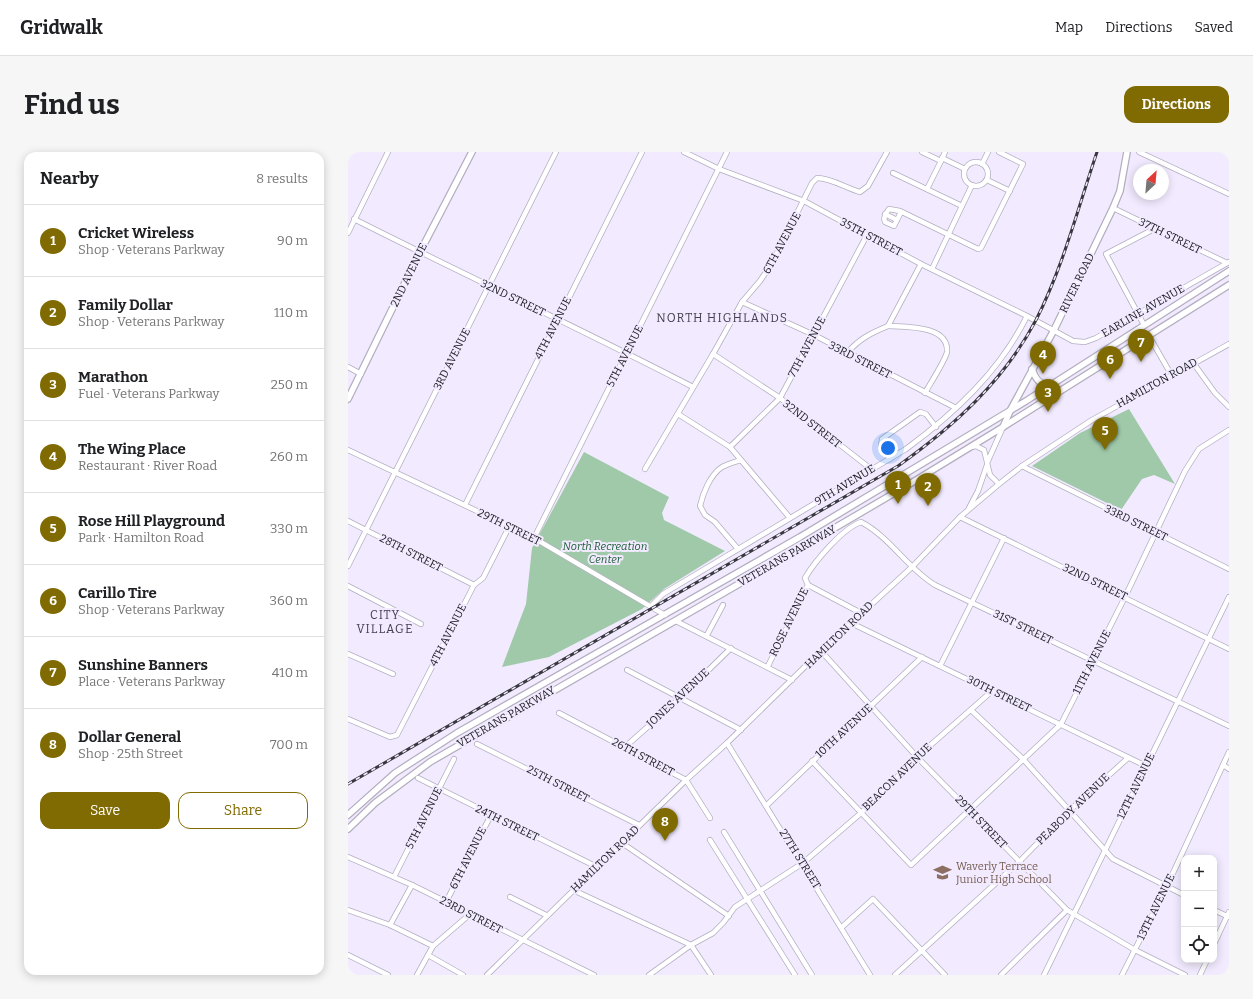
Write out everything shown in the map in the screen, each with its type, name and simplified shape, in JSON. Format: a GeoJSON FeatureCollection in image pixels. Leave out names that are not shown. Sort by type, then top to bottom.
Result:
{"type":"FeatureCollection","features":[{"type":"Feature","properties":{"kind":"main road","name":"2ND AVENUE"},"geometry":{"type":"LineString","coordinates":[[348,399],[420,252],[472,152]]}},
{"type":"Feature","properties":{"kind":"main road","name":"RIVER ROAD"},"geometry":{"type":"LineString","coordinates":[[1003,427],[1032,369],[1054,330],[1113,208],[1120,191],[1127,152]]}},
{"type":"Feature","properties":{"kind":"main road","name":"VETERANS PARKWAY"},"geometry":{"type":"LineString","coordinates":[[348,815],[396,773],[433,748],[735,575],[1055,382],[1229,271]]}},
{"type":"Feature","properties":{"kind":"main road","name":"VETERANS PARKWAY"},"geometry":{"type":"LineString","coordinates":[[348,829],[375,802],[430,762],[676,621],[969,448],[1229,285]]}},
{"type":"Feature","properties":{"kind":"main road"},"geometry":{"type":"LineString","coordinates":[[1032,369],[1040,382],[1048,385],[1055,382]]}},
{"type":"Feature","properties":{"kind":"street"},"geometry":{"type":"LineString","coordinates":[[348,233],[388,152]]}},
{"type":"Feature","properties":{"kind":"street","name":"3RD AVENUE"},"geometry":{"type":"LineString","coordinates":[[348,566],[556,152]]}},
{"type":"Feature","properties":{"kind":"street","name":"4TH AVENUE"},"geometry":{"type":"LineString","coordinates":[[465,506],[642,152]]}},
{"type":"Feature","properties":{"kind":"street","name":"35TH STREET"},"geometry":{"type":"LineString","coordinates":[[684,152],[719,169],[804,201],[922,264],[1054,330]]}},
{"type":"Feature","properties":{"kind":"street","name":"5TH AVENUE"},"geometry":{"type":"LineString","coordinates":[[534,538],[727,152]]}},
{"type":"Feature","properties":{"kind":"street","name":"6TH AVENUE"},"geometry":{"type":"LineString","coordinates":[[645,469],[742,302],[760,281],[772,263],[812,183],[817,178],[825,178],[844,187],[860,192],[868,186],[887,152]]}},
{"type":"Feature","properties":{"kind":"street"},"geometry":{"type":"LineString","coordinates":[[922,152],[965,169]]}},
{"type":"Feature","properties":{"kind":"street"},"geometry":{"type":"LineString","coordinates":[[927,189],[945,152]]}},
{"type":"Feature","properties":{"kind":"street"},"geometry":{"type":"LineString","coordinates":[[982,164],[988,152]]}},
{"type":"Feature","properties":{"kind":"street"},"geometry":{"type":"LineString","coordinates":[[901,212],[894,226],[890,226],[885,222],[885,214],[891,208],[901,212],[978,249],[981,248],[1023,164],[999,152]]}},
{"type":"Feature","properties":{"kind":"street"},"geometry":{"type":"LineString","coordinates":[[1139,152],[1229,194]]}},
{"type":"Feature","properties":{"kind":"street"},"geometry":{"type":"LineString","coordinates":[[972,163],[982,164],[988,172],[987,180],[982,185],[972,186],[965,179],[965,169],[972,163]]}},
{"type":"Feature","properties":{"kind":"street"},"geometry":{"type":"LineString","coordinates":[[893,173],[962,206]]}},
{"type":"Feature","properties":{"kind":"street"},"geometry":{"type":"LineString","coordinates":[[987,180],[1010,191]]}},
{"type":"Feature","properties":{"kind":"street"},"geometry":{"type":"LineString","coordinates":[[932,269],[972,186]]}},
{"type":"Feature","properties":{"kind":"street","name":"37TH STREET"},"geometry":{"type":"LineString","coordinates":[[1113,208],[1154,229],[1228,263]]}},
{"type":"Feature","properties":{"kind":"street"},"geometry":{"type":"LineString","coordinates":[[885,214],[897,220]]}},
{"type":"Feature","properties":{"kind":"street","name":"32ND STREET"},"geometry":{"type":"LineString","coordinates":[[354,219],[557,320],[626,352],[693,387]]}},
{"type":"Feature","properties":{"kind":"street"},"geometry":{"type":"LineString","coordinates":[[1144,325],[1106,254],[1154,229]]}},
{"type":"Feature","properties":{"kind":"street","name":"7TH AVENUE"},"geometry":{"type":"LineString","coordinates":[[730,447],[780,398],[867,235]]}},
{"type":"Feature","properties":{"kind":"street","name":"EARLINE AVENUE"},"geometry":{"type":"LineString","coordinates":[[1054,330],[1073,340],[1085,342],[1228,263]]}},
{"type":"Feature","properties":{"kind":"street"},"geometry":{"type":"LineString","coordinates":[[888,326],[922,264]]}},
{"type":"Feature","properties":{"kind":"street","name":"33RD STREET"},"geometry":{"type":"LineString","coordinates":[[742,302],[814,335],[956,408]]}},
{"type":"Feature","properties":{"kind":"street","name":"9TH AVENUE"},"geometry":{"type":"LineString","coordinates":[[651,606],[663,594],[738,548],[890,459],[936,427],[980,385],[1009,347],[1027,316]]}},
{"type":"Feature","properties":{"kind":"street"},"geometry":{"type":"LineString","coordinates":[[847,353],[857,342],[888,326],[930,330],[939,334],[946,342],[947,353],[925,393]]}},
{"type":"Feature","properties":{"kind":"street"},"geometry":{"type":"LineString","coordinates":[[1149,336],[1172,376]]}},
{"type":"Feature","properties":{"kind":"street","name":"HAMILTON ROAD"},"geometry":{"type":"LineString","coordinates":[[487,975],[546,915],[686,780],[741,730],[861,613],[912,567],[960,517],[1022,466],[1098,417],[1229,344]]}},
{"type":"Feature","properties":{"kind":"street","name":"32ND STREET"},"geometry":{"type":"LineString","coordinates":[[713,354],[780,398],[871,469]]}},
{"type":"Feature","properties":{"kind":"street"},"geometry":{"type":"LineString","coordinates":[[1194,364],[1215,393],[1229,407]]}},
{"type":"Feature","properties":{"kind":"street"},"geometry":{"type":"LineString","coordinates":[[348,367],[361,374]]}},
{"type":"Feature","properties":{"kind":"street"},"geometry":{"type":"LineString","coordinates":[[890,459],[881,446],[882,439],[920,412],[926,414],[936,427]]}},
{"type":"Feature","properties":{"kind":"street"},"geometry":{"type":"LineString","coordinates":[[678,414],[730,447],[790,518]]}},
{"type":"Feature","properties":{"kind":"street"},"geometry":{"type":"LineString","coordinates":[[966,512],[978,492],[987,462],[1003,427]]}},
{"type":"Feature","properties":{"kind":"street","name":"11TH AVENUE"},"geometry":{"type":"LineString","coordinates":[[861,812],[911,865],[1061,724],[1125,597],[1192,457],[1199,449],[1229,430]]}},
{"type":"Feature","properties":{"kind":"street"},"geometry":{"type":"LineString","coordinates":[[969,448],[976,446],[984,450],[988,470],[999,484]]}},
{"type":"Feature","properties":{"kind":"street","name":"29TH STREET"},"geometry":{"type":"LineString","coordinates":[[348,450],[534,538],[665,615]]}},
{"type":"Feature","properties":{"kind":"street"},"geometry":{"type":"LineString","coordinates":[[738,548],[715,522],[705,515],[700,506],[702,495],[713,476],[722,467],[741,460]]}},
{"type":"Feature","properties":{"kind":"street","name":"33RD STREET"},"geometry":{"type":"LineString","coordinates":[[1022,466],[1229,569]]}},
{"type":"Feature","properties":{"kind":"street","name":"32ND STREET"},"geometry":{"type":"LineString","coordinates":[[960,517],[1229,649]]}},
{"type":"Feature","properties":{"kind":"street","name":"28TH STREET"},"geometry":{"type":"LineString","coordinates":[[348,521],[474,585]]}},
{"type":"Feature","properties":{"kind":"street","name":"31ST STREET"},"geometry":{"type":"LineString","coordinates":[[835,542],[855,524],[861,522],[890,544],[922,578],[1177,703],[1229,726]]}},
{"type":"Feature","properties":{"kind":"street","name":"4TH AVENUE"},"geometry":{"type":"LineString","coordinates":[[348,719],[385,736],[390,737],[397,735],[474,585],[483,578],[509,526]]}},
{"type":"Feature","properties":{"kind":"street"},"geometry":{"type":"LineString","coordinates":[[940,666],[1004,538]]}},
{"type":"Feature","properties":{"kind":"street","name":"ROSE AVENUE"},"geometry":{"type":"LineString","coordinates":[[768,666],[808,585],[805,578],[810,570],[835,542]]}},
{"type":"Feature","properties":{"kind":"street"},"geometry":{"type":"LineString","coordinates":[[808,585],[861,613]]}},
{"type":"Feature","properties":{"kind":"street"},"geometry":{"type":"LineString","coordinates":[[348,586],[420,624]]}},
{"type":"Feature","properties":{"kind":"street","name":"12TH AVENUE"},"geometry":{"type":"LineString","coordinates":[[1044,975],[1229,597]]}},
{"type":"Feature","properties":{"kind":"street"},"geometry":{"type":"LineString","coordinates":[[707,635],[723,605]]}},
{"type":"Feature","properties":{"kind":"street"},"geometry":{"type":"LineString","coordinates":[[676,621],[768,666],[792,680]]}},
{"type":"Feature","properties":{"kind":"street","name":"30TH STREET"},"geometry":{"type":"LineString","coordinates":[[851,623],[1146,766]]}},
{"type":"Feature","properties":{"kind":"street","name":"JONES AVENUE"},"geometry":{"type":"LineString","coordinates":[[625,747],[680,698],[731,648]]}},
{"type":"Feature","properties":{"kind":"street","name":"29TH STREET"},"geometry":{"type":"LineString","coordinates":[[820,652],[968,810],[1067,910],[1073,915],[1135,950],[1185,975]]}},
{"type":"Feature","properties":{"kind":"street"},"geometry":{"type":"LineString","coordinates":[[348,654],[393,674]]}},
{"type":"Feature","properties":{"kind":"street","name":"10TH AVENUE"},"geometry":{"type":"LineString","coordinates":[[767,805],[922,657]]}},
{"type":"Feature","properties":{"kind":"street"},"geometry":{"type":"LineString","coordinates":[[627,670],[741,730]]}},
{"type":"Feature","properties":{"kind":"street","name":"BEACON AVENUE"},"geometry":{"type":"LineString","coordinates":[[649,975],[691,945],[713,933],[729,916],[735,907],[802,863],[861,812],[918,757],[992,691]]}},
{"type":"Feature","properties":{"kind":"street"},"geometry":{"type":"LineString","coordinates":[[971,710],[1023,759],[1068,811],[1113,859],[1181,894]]}},
{"type":"Feature","properties":{"kind":"street","name":"26TH STREET"},"geometry":{"type":"LineString","coordinates":[[559,713],[686,780],[710,818]]}},
{"type":"Feature","properties":{"kind":"street","name":"27TH STREET"},"geometry":{"type":"LineString","coordinates":[[727,743],[767,805],[870,975]]}},
{"type":"Feature","properties":{"kind":"street","name":"25TH STREET"},"geometry":{"type":"LineString","coordinates":[[477,744],[640,825]]}},
{"type":"Feature","properties":{"kind":"street","name":"13TH AVENUE"},"geometry":{"type":"LineString","coordinates":[[1122,975],[1229,752]]}},
{"type":"Feature","properties":{"kind":"street","name":"PEABODY AVENUE"},"geometry":{"type":"LineString","coordinates":[[895,975],[1019,862],[1068,811],[1128,758]]}},
{"type":"Feature","properties":{"kind":"street","name":"5TH AVENUE"},"geometry":{"type":"LineString","coordinates":[[394,877],[454,759]]}},
{"type":"Feature","properties":{"kind":"street"},"geometry":{"type":"LineString","coordinates":[[812,761],[861,812]]}},
{"type":"Feature","properties":{"kind":"street"},"geometry":{"type":"LineString","coordinates":[[1223,765],[1229,769]]}},
{"type":"Feature","properties":{"kind":"street","name":"24TH STREET"},"geometry":{"type":"LineString","coordinates":[[418,778],[597,867]]}},
{"type":"Feature","properties":{"kind":"street","name":"6TH AVENUE"},"geometry":{"type":"LineString","coordinates":[[446,902],[490,815]]}},
{"type":"Feature","properties":{"kind":"street"},"geometry":{"type":"LineString","coordinates":[[724,832],[812,975]]}},
{"type":"Feature","properties":{"kind":"street"},"geometry":{"type":"LineString","coordinates":[[710,840],[795,975]]}},
{"type":"Feature","properties":{"kind":"street"},"geometry":{"type":"LineString","coordinates":[[622,843],[729,916]]}},
{"type":"Feature","properties":{"kind":"street","name":"23RD STREET"},"geometry":{"type":"LineString","coordinates":[[348,857],[412,885],[521,941],[594,975]]}},
{"type":"Feature","properties":{"kind":"street"},"geometry":{"type":"LineString","coordinates":[[390,925],[412,885]]}},
{"type":"Feature","properties":{"kind":"street"},"geometry":{"type":"LineString","coordinates":[[573,890],[691,945],[711,975]]}},
{"type":"Feature","properties":{"kind":"street"},"geometry":{"type":"LineString","coordinates":[[510,898],[546,915]]}},
{"type":"Feature","properties":{"kind":"street"},"geometry":{"type":"LineString","coordinates":[[842,927],[873,899],[944,975]]}},
{"type":"Feature","properties":{"kind":"street"},"geometry":{"type":"LineString","coordinates":[[348,910],[390,925],[433,946]]}},
{"type":"Feature","properties":{"kind":"street"},"geometry":{"type":"LineString","coordinates":[[1000,975],[1067,910]]}},
{"type":"Feature","properties":{"kind":"street"},"geometry":{"type":"LineString","coordinates":[[1217,911],[1228,915],[1217,938]]}},
{"type":"Feature","properties":{"kind":"street"},"geometry":{"type":"LineString","coordinates":[[417,975],[433,946],[469,915]]}},
{"type":"Feature","properties":{"kind":"street"},"geometry":{"type":"LineString","coordinates":[[348,955],[387,975]]}},
{"type":"Feature","properties":{"kind":"street"},"geometry":{"type":"LineString","coordinates":[[428,955],[463,975]]}},
{"type":"Feature","properties":{"kind":"street"},"geometry":{"type":"LineString","coordinates":[[1200,975],[1206,963]]}},
{"type":"Feature","properties":{"kind":"green space"},"geometry":{"type":"Polygon","coordinates":[[[1129,409],[1175,484],[1154,475],[1142,479],[1121,510],[1032,466],[1080,433],[1129,409]]]}},
{"type":"Feature","properties":{"kind":"green space","name":"North Recreation Center"},"geometry":{"type":"Polygon","coordinates":[[[584,452],[669,497],[662,513],[664,520],[725,551],[664,589],[642,609],[549,657],[502,667],[526,604],[532,548],[584,452]]]}},
{"type":"Feature","properties":{"kind":"railway"},"geometry":{"type":"LineString","coordinates":[[348,784],[898,466],[939,435],[976,401],[993,382],[1009,363],[1036,320],[1046,300],[1070,237],[1097,152]]}},
{"type":"Feature","properties":{"kind":"place","name":"Sunshine Banners"},"geometry":{"type":"Point","coordinates":[1141,362]}},
{"type":"Feature","properties":{"kind":"place","name":"The Wing Place"},"geometry":{"type":"Point","coordinates":[1043,374]}},
{"type":"Feature","properties":{"kind":"place","name":"Carillo Tire"},"geometry":{"type":"Point","coordinates":[1110,379]}},
{"type":"Feature","properties":{"kind":"place","name":"Marathon"},"geometry":{"type":"Point","coordinates":[1048,412]}},
{"type":"Feature","properties":{"kind":"place","name":"Rose Hill Playground"},"geometry":{"type":"Point","coordinates":[1105,450]}},
{"type":"Feature","properties":{"kind":"place","name":"Cricket Wireless"},"geometry":{"type":"Point","coordinates":[898,504]}},
{"type":"Feature","properties":{"kind":"place","name":"Family Dollar"},"geometry":{"type":"Point","coordinates":[928,506]}},
{"type":"Feature","properties":{"kind":"place","name":"Dollar General"},"geometry":{"type":"Point","coordinates":[665,841]}},
{"type":"Feature","properties":{"kind":"place","name":"Waverly Terrace Junior High School"},"geometry":{"type":"Point","coordinates":[943,872]}},
{"type":"Feature","properties":{"kind":"district","name":"NORTH HIGHLANDS"},"geometry":{"type":"Point","coordinates":[722,318]}},
{"type":"Feature","properties":{"kind":"district","name":"CITY VILLAGE"},"geometry":{"type":"Point","coordinates":[385,622]}}]}
